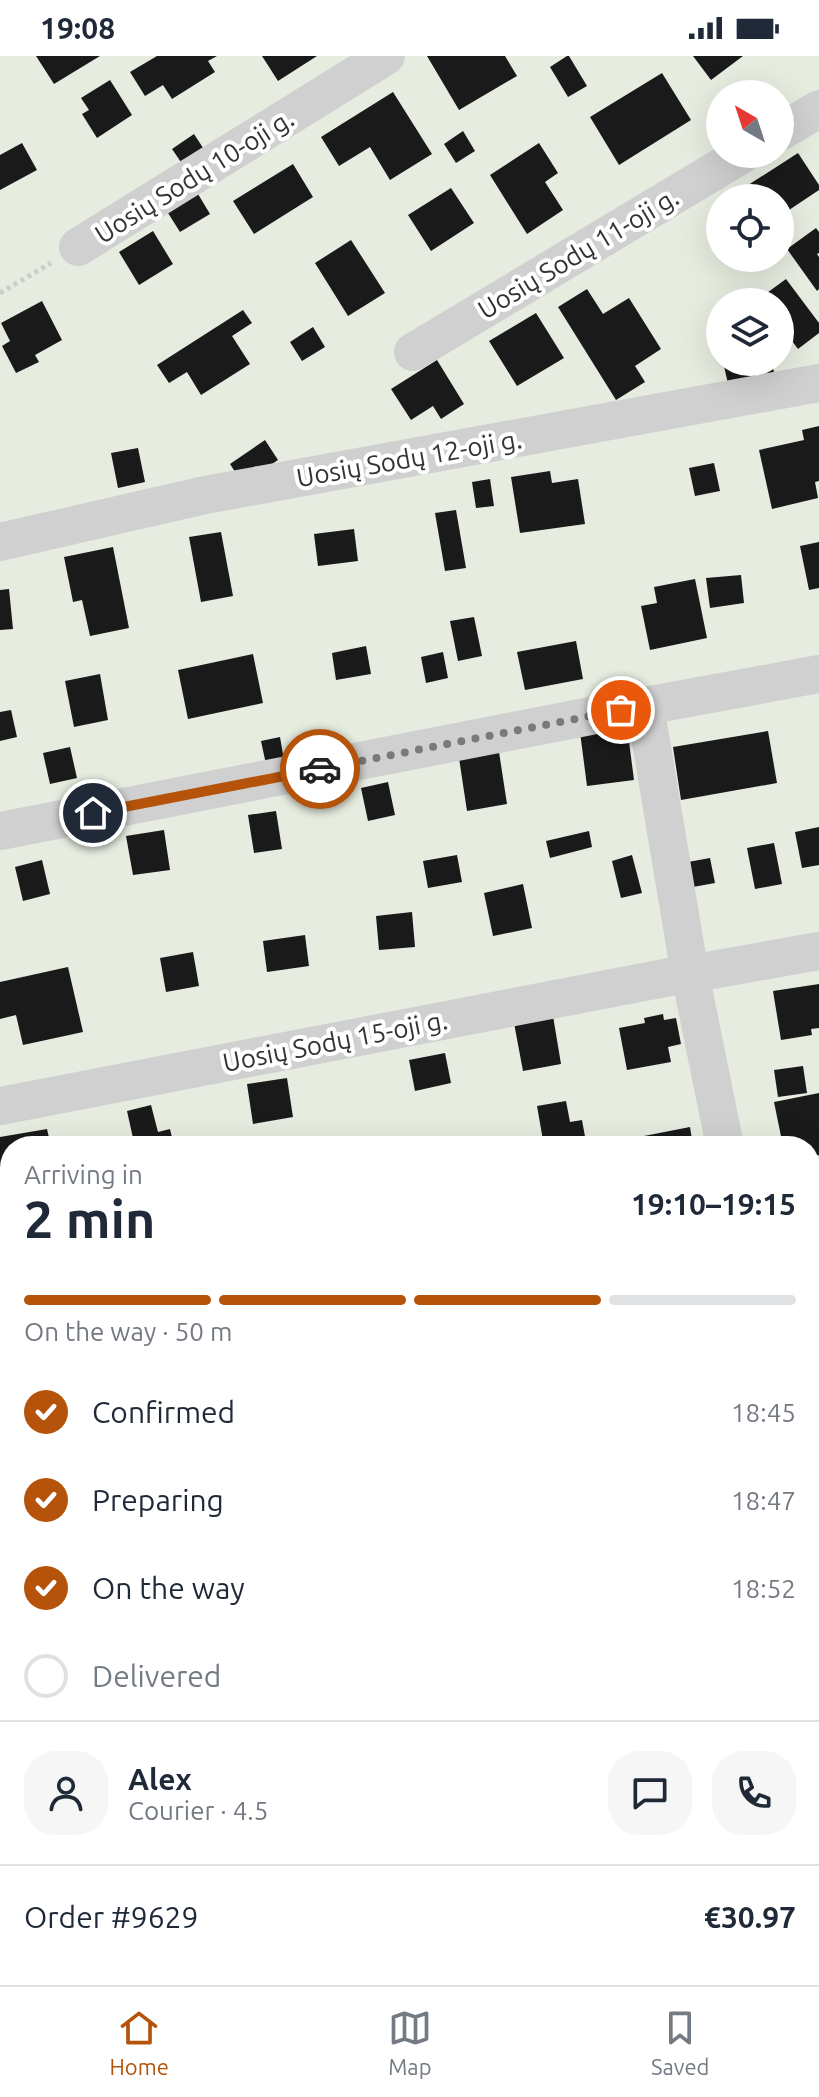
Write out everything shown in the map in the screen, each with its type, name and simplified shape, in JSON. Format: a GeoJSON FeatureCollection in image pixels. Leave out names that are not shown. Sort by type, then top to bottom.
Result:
{"type":"FeatureCollection","features":[{"type":"Feature","properties":{"kind":"street","name":"Uosių Sodų 10-oji g."},"geometry":{"type":"LineString","coordinates":[[78,247],[386,56]]}},
{"type":"Feature","properties":{"kind":"street"},"geometry":{"type":"LineString","coordinates":[[794,124],[819,109]]}},
{"type":"Feature","properties":{"kind":"street","name":"Uosių Sodų 11-oji g."},"geometry":{"type":"LineString","coordinates":[[413,352],[720,168]]}},
{"type":"Feature","properties":{"kind":"street","name":"Uosių Sodų 12-oji g."},"geometry":{"type":"LineString","coordinates":[[0,542],[205,495],[819,383]]}},
{"type":"Feature","properties":{"kind":"street"},"geometry":{"type":"LineString","coordinates":[[0,831],[819,674]]}},
{"type":"Feature","properties":{"kind":"street"},"geometry":{"type":"LineString","coordinates":[[633,708],[680,976],[722,1136]]}},
{"type":"Feature","properties":{"kind":"street","name":"Uosių Sodų 15-oji g."},"geometry":{"type":"LineString","coordinates":[[0,1106],[819,951]]}},
{"type":"Feature","properties":{"kind":"path","name":"Uosių Sodų 10-oji g."},"geometry":{"type":"LineString","coordinates":[[0,293],[78,247]]}},
{"type":"Feature","properties":{"kind":"shaded area"},"geometry":{"type":"Polygon","coordinates":[[[0,56],[819,56],[819,1136],[0,1136],[0,56]]]}},
{"type":"Feature","properties":{"kind":"building"},"geometry":{"type":"Polygon","coordinates":[[[36,56],[100,56],[54,84],[36,56]]]}},
{"type":"Feature","properties":{"kind":"building"},"geometry":{"type":"Polygon","coordinates":[[[157,56],[217,56],[208,61],[215,72],[172,99],[163,85],[145,96],[130,72],[157,56]]]}},
{"type":"Feature","properties":{"kind":"building"},"geometry":{"type":"Polygon","coordinates":[[[262,56],[317,56],[278,81],[262,56]]]}},
{"type":"Feature","properties":{"kind":"building"},"geometry":{"type":"Polygon","coordinates":[[[427,56],[505,56],[517,76],[459,110],[427,56]]]}},
{"type":"Feature","properties":{"kind":"building"},"geometry":{"type":"Polygon","coordinates":[[[567,56],[587,86],[568,97],[550,67],[567,56]]]}},
{"type":"Feature","properties":{"kind":"building"},"geometry":{"type":"Polygon","coordinates":[[[693,56],[743,56],[711,80],[693,56]]]}},
{"type":"Feature","properties":{"kind":"building"},"geometry":{"type":"Polygon","coordinates":[[[662,73],[691,120],[619,165],[590,117],[662,73]]]}},
{"type":"Feature","properties":{"kind":"building"},"geometry":{"type":"Polygon","coordinates":[[[110,80],[132,115],[97,138],[82,114],[89,110],[81,98],[110,80]]]}},
{"type":"Feature","properties":{"kind":"building"},"geometry":{"type":"Polygon","coordinates":[[[393,92],[432,154],[390,180],[370,147],[339,166],[321,137],[393,92]]]}},
{"type":"Feature","properties":{"kind":"building"},"geometry":{"type":"Polygon","coordinates":[[[463,131],[475,151],[456,163],[444,144],[463,131]]]}},
{"type":"Feature","properties":{"kind":"building"},"geometry":{"type":"Polygon","coordinates":[[[194,134],[209,157],[187,171],[172,149],[194,134]]]}},
{"type":"Feature","properties":{"kind":"building"},"geometry":{"type":"Polygon","coordinates":[[[22,143],[37,170],[0,190],[0,155],[22,143]]]}},
{"type":"Feature","properties":{"kind":"building"},"geometry":{"type":"Polygon","coordinates":[[[539,143],[558,173],[545,182],[563,210],[527,234],[490,175],[539,143]]]}},
{"type":"Feature","properties":{"kind":"building"},"geometry":{"type":"Polygon","coordinates":[[[798,153],[819,185],[819,190],[794,207],[794,184],[750,184],[775,168],[794,168],[794,156],[798,153]]]}},
{"type":"Feature","properties":{"kind":"building"},"geometry":{"type":"Polygon","coordinates":[[[293,164],[313,197],[254,234],[233,201],[293,164]]]}},
{"type":"Feature","properties":{"kind":"building"},"geometry":{"type":"Polygon","coordinates":[[[451,188],[474,223],[431,251],[408,215],[451,188]]]}},
{"type":"Feature","properties":{"kind":"building"},"geometry":{"type":"Polygon","coordinates":[[[198,194],[210,214],[180,232],[168,213],[198,194]]]}},
{"type":"Feature","properties":{"kind":"building"},"geometry":{"type":"Polygon","coordinates":[[[816,228],[819,232],[817,291],[794,259],[794,244],[816,228]]]}},
{"type":"Feature","properties":{"kind":"building"},"geometry":{"type":"Polygon","coordinates":[[[153,231],[173,264],[139,285],[119,252],[153,231]]]}},
{"type":"Feature","properties":{"kind":"building"},"geometry":{"type":"Polygon","coordinates":[[[351,240],[385,293],[348,316],[315,263],[351,240]]]}},
{"type":"Feature","properties":{"kind":"building"},"geometry":{"type":"Polygon","coordinates":[[[786,279],[793,288],[774,288],[786,279]]]}},
{"type":"Feature","properties":{"kind":"building"},"geometry":{"type":"Polygon","coordinates":[[[587,289],[603,314],[629,298],[661,349],[635,366],[645,382],[616,400],[558,307],[587,289]]]}},
{"type":"Feature","properties":{"kind":"building"},"geometry":{"type":"Polygon","coordinates":[[[794,290],[819,323],[819,333],[798,349],[794,344],[794,290]]]}},
{"type":"Feature","properties":{"kind":"building"},"geometry":{"type":"Polygon","coordinates":[[[42,301],[62,340],[35,355],[39,362],[16,373],[2,346],[10,341],[1,323],[42,301]]]}},
{"type":"Feature","properties":{"kind":"building"},"geometry":{"type":"Polygon","coordinates":[[[243,310],[252,323],[232,336],[250,364],[201,395],[187,372],[169,383],[157,365],[243,310]]]}},
{"type":"Feature","properties":{"kind":"building"},"geometry":{"type":"Polygon","coordinates":[[[536,313],[564,358],[517,386],[489,341],[536,313]]]}},
{"type":"Feature","properties":{"kind":"building"},"geometry":{"type":"Polygon","coordinates":[[[313,327],[325,347],[302,361],[290,342],[313,327]]]}},
{"type":"Feature","properties":{"kind":"building"},"geometry":{"type":"Polygon","coordinates":[[[437,360],[464,404],[441,419],[433,406],[411,420],[391,389],[437,360]]]}},
{"type":"Feature","properties":{"kind":"building"},"geometry":{"type":"Polygon","coordinates":[[[726,376],[775,376],[775,378],[729,388],[726,376]]]}},
{"type":"Feature","properties":{"kind":"building"},"geometry":{"type":"Polygon","coordinates":[[[819,426],[819,481],[815,482],[818,498],[772,509],[759,450],[804,440],[802,430],[819,426]]]}},
{"type":"Feature","properties":{"kind":"building"},"geometry":{"type":"Polygon","coordinates":[[[265,440],[278,460],[260,472],[256,466],[239,478],[230,464],[265,440]]]}},
{"type":"Feature","properties":{"kind":"building"},"geometry":{"type":"Polygon","coordinates":[[[138,448],[145,482],[118,488],[111,453],[138,448]]]}},
{"type":"Feature","properties":{"kind":"building"},"geometry":{"type":"Polygon","coordinates":[[[714,463],[720,491],[695,496],[689,468],[714,463]]]}},
{"type":"Feature","properties":{"kind":"building"},"geometry":{"type":"Polygon","coordinates":[[[550,471],[552,483],[578,479],[585,524],[520,533],[511,477],[550,471]]]}},
{"type":"Feature","properties":{"kind":"building"},"geometry":{"type":"Polygon","coordinates":[[[490,479],[494,506],[476,508],[472,482],[490,479]]]}},
{"type":"Feature","properties":{"kind":"building"},"geometry":{"type":"Polygon","coordinates":[[[456,510],[466,568],[445,571],[435,513],[456,510]]]}},
{"type":"Feature","properties":{"kind":"building"},"geometry":{"type":"Polygon","coordinates":[[[354,529],[358,561],[318,566],[314,534],[354,529]]]}},
{"type":"Feature","properties":{"kind":"building"},"geometry":{"type":"Polygon","coordinates":[[[221,532],[233,596],[201,602],[189,537],[221,532]]]}},
{"type":"Feature","properties":{"kind":"building"},"geometry":{"type":"Polygon","coordinates":[[[819,542],[819,588],[809,590],[800,546],[819,542]]]}},
{"type":"Feature","properties":{"kind":"building"},"geometry":{"type":"Polygon","coordinates":[[[113,547],[129,628],[90,636],[82,600],[73,602],[64,557],[113,547]]]}},
{"type":"Feature","properties":{"kind":"building"},"geometry":{"type":"Polygon","coordinates":[[[741,575],[744,603],[710,608],[706,578],[741,575]]]}},
{"type":"Feature","properties":{"kind":"building"},"geometry":{"type":"Polygon","coordinates":[[[695,579],[707,638],[650,650],[641,606],[657,603],[654,587],[695,579]]]}},
{"type":"Feature","properties":{"kind":"building"},"geometry":{"type":"Polygon","coordinates":[[[9,589],[13,629],[0,630],[0,590],[9,589]]]}},
{"type":"Feature","properties":{"kind":"building"},"geometry":{"type":"Polygon","coordinates":[[[474,617],[482,656],[458,661],[450,621],[474,617]]]}},
{"type":"Feature","properties":{"kind":"building"},"geometry":{"type":"Polygon","coordinates":[[[576,641],[583,679],[525,690],[517,652],[576,641]]]}},
{"type":"Feature","properties":{"kind":"building"},"geometry":{"type":"Polygon","coordinates":[[[366,646],[371,674],[336,680],[332,653],[366,646]]]}},
{"type":"Feature","properties":{"kind":"building"},"geometry":{"type":"Polygon","coordinates":[[[443,652],[448,678],[426,683],[421,657],[443,652]]]}},
{"type":"Feature","properties":{"kind":"building"},"geometry":{"type":"Polygon","coordinates":[[[253,654],[263,703],[188,719],[178,670],[253,654]]]}},
{"type":"Feature","properties":{"kind":"building"},"geometry":{"type":"Polygon","coordinates":[[[100,674],[108,720],[74,727],[65,681],[100,674]]]}},
{"type":"Feature","properties":{"kind":"building"},"geometry":{"type":"Polygon","coordinates":[[[11,710],[17,737],[0,741],[0,712],[11,710]]]}},
{"type":"Feature","properties":{"kind":"building"},"geometry":{"type":"Polygon","coordinates":[[[627,726],[634,780],[587,786],[580,732],[627,726]]]}},
{"type":"Feature","properties":{"kind":"building"},"geometry":{"type":"Polygon","coordinates":[[[768,731],[777,783],[681,800],[673,747],[768,731]]]}},
{"type":"Feature","properties":{"kind":"building"},"geometry":{"type":"Polygon","coordinates":[[[280,737],[285,766],[267,769],[261,741],[280,737]]]}},
{"type":"Feature","properties":{"kind":"building"},"geometry":{"type":"Polygon","coordinates":[[[70,747],[77,778],[50,784],[43,753],[70,747]]]}},
{"type":"Feature","properties":{"kind":"building"},"geometry":{"type":"Polygon","coordinates":[[[499,752],[507,804],[467,811],[459,758],[499,752]]]}},
{"type":"Feature","properties":{"kind":"building"},"geometry":{"type":"Polygon","coordinates":[[[388,782],[395,815],[368,821],[361,788],[388,782]]]}},
{"type":"Feature","properties":{"kind":"building"},"geometry":{"type":"Polygon","coordinates":[[[276,811],[282,849],[254,853],[248,815],[276,811]]]}},
{"type":"Feature","properties":{"kind":"building"},"geometry":{"type":"Polygon","coordinates":[[[819,827],[819,865],[802,868],[795,832],[819,827]]]}},
{"type":"Feature","properties":{"kind":"building"},"geometry":{"type":"Polygon","coordinates":[[[164,830],[170,870],[133,875],[126,836],[164,830]]]}},
{"type":"Feature","properties":{"kind":"building"},"geometry":{"type":"Polygon","coordinates":[[[589,831],[592,847],[550,858],[546,841],[589,831]]]}},
{"type":"Feature","properties":{"kind":"building"},"geometry":{"type":"Polygon","coordinates":[[[774,843],[782,884],[755,889],[747,848],[774,843]]]}},
{"type":"Feature","properties":{"kind":"building"},"geometry":{"type":"Polygon","coordinates":[[[457,855],[462,882],[428,888],[423,861],[457,855]]]}},
{"type":"Feature","properties":{"kind":"building"},"geometry":{"type":"Polygon","coordinates":[[[632,855],[642,893],[621,898],[612,861],[632,855]]]}},
{"type":"Feature","properties":{"kind":"building"},"geometry":{"type":"Polygon","coordinates":[[[710,858],[715,883],[693,887],[688,862],[710,858]]]}},
{"type":"Feature","properties":{"kind":"building"},"geometry":{"type":"Polygon","coordinates":[[[42,860],[50,894],[23,901],[15,867],[42,860]]]}},
{"type":"Feature","properties":{"kind":"building"},"geometry":{"type":"Polygon","coordinates":[[[523,884],[532,928],[493,936],[484,893],[523,884]]]}},
{"type":"Feature","properties":{"kind":"building"},"geometry":{"type":"Polygon","coordinates":[[[412,912],[415,947],[379,950],[376,916],[412,912]]]}},
{"type":"Feature","properties":{"kind":"building"},"geometry":{"type":"Polygon","coordinates":[[[305,935],[309,966],[267,972],[263,941],[305,935]]]}},
{"type":"Feature","properties":{"kind":"building"},"geometry":{"type":"Polygon","coordinates":[[[193,952],[199,986],[166,992],[160,958],[193,952]]]}},
{"type":"Feature","properties":{"kind":"building"},"geometry":{"type":"Polygon","coordinates":[[[68,967],[83,1032],[23,1045],[16,1015],[0,1019],[0,982],[68,967]]]}},
{"type":"Feature","properties":{"kind":"building"},"geometry":{"type":"Polygon","coordinates":[[[819,984],[819,1028],[811,1029],[812,1035],[781,1040],[773,991],[819,984]]]}},
{"type":"Feature","properties":{"kind":"building"},"geometry":{"type":"Polygon","coordinates":[[[663,1014],[664,1020],[676,1018],[681,1044],[668,1047],[671,1062],[627,1070],[619,1028],[645,1023],[644,1018],[663,1014]]]}},
{"type":"Feature","properties":{"kind":"building"},"geometry":{"type":"Polygon","coordinates":[[[553,1016],[561,1064],[523,1071],[514,1023],[553,1016]]]}},
{"type":"Feature","properties":{"kind":"building"},"geometry":{"type":"Polygon","coordinates":[[[445,1053],[451,1083],[415,1091],[409,1060],[445,1053]]]}},
{"type":"Feature","properties":{"kind":"building"},"geometry":{"type":"Polygon","coordinates":[[[803,1066],[807,1093],[778,1097],[774,1070],[803,1066]]]}},
{"type":"Feature","properties":{"kind":"building"},"geometry":{"type":"Polygon","coordinates":[[[287,1078],[293,1117],[253,1124],[247,1084],[287,1078]]]}},
{"type":"Feature","properties":{"kind":"building"},"geometry":{"type":"Polygon","coordinates":[[[819,1093],[819,1136],[781,1136],[774,1102],[819,1093]]]}},
{"type":"Feature","properties":{"kind":"building"},"geometry":{"type":"Polygon","coordinates":[[[566,1101],[570,1122],[582,1120],[585,1136],[542,1136],[537,1106],[566,1101]]]}},
{"type":"Feature","properties":{"kind":"building"},"geometry":{"type":"Polygon","coordinates":[[[151,1105],[158,1132],[170,1129],[172,1136],[133,1136],[127,1111],[151,1105]]]}},
{"type":"Feature","properties":{"kind":"building"},"geometry":{"type":"Polygon","coordinates":[[[690,1127],[691,1136],[644,1136],[690,1127]]]}},
{"type":"Feature","properties":{"kind":"building"},"geometry":{"type":"Polygon","coordinates":[[[47,1129],[49,1136],[6,1136],[47,1129]]]}},
{"type":"Feature","properties":{"kind":"way so far"},"geometry":{"type":"LineString","coordinates":[[320,769],[621,710]]}},
{"type":"Feature","properties":{"kind":"route"},"geometry":{"type":"LineString","coordinates":[[93,813],[320,769]]}}]}
